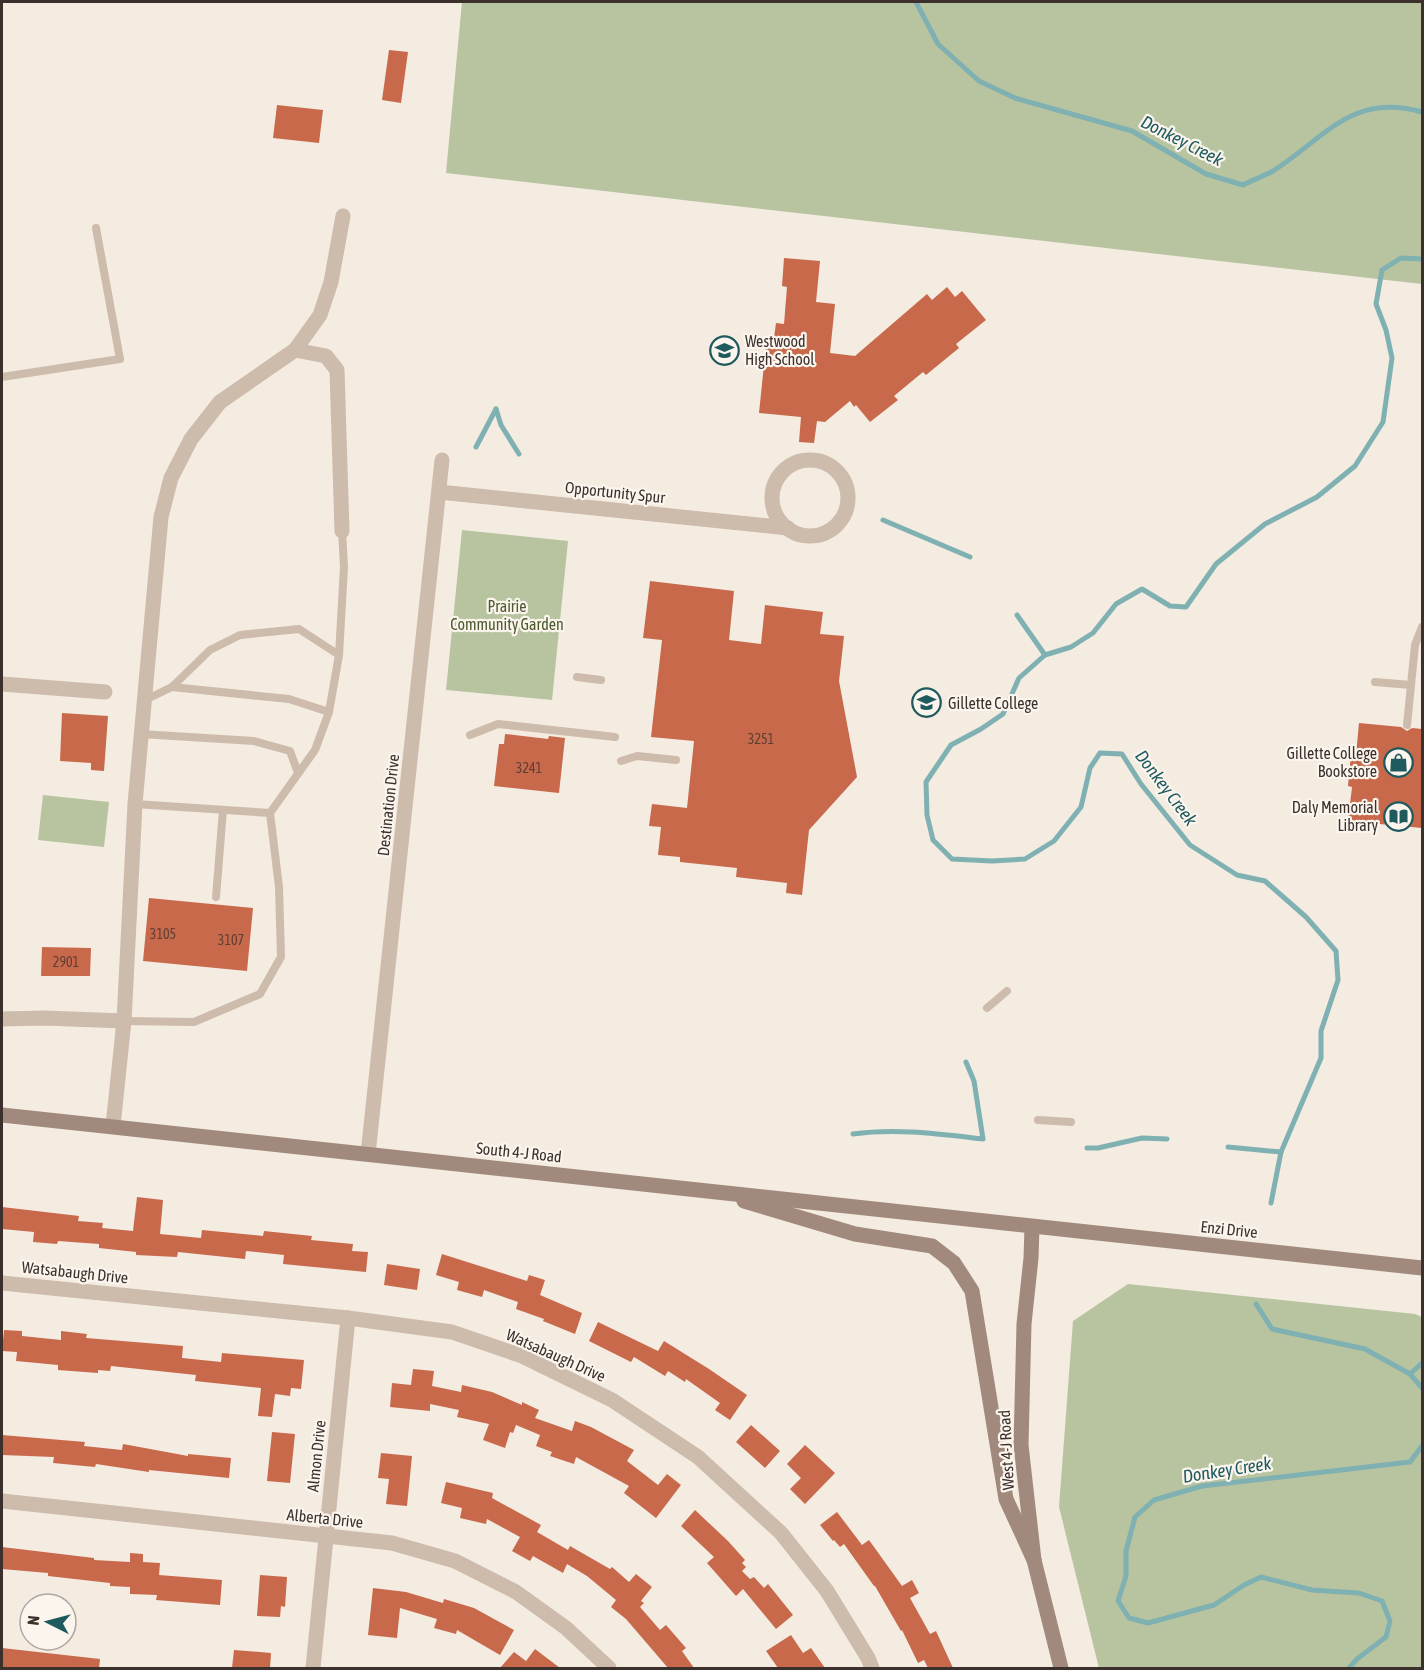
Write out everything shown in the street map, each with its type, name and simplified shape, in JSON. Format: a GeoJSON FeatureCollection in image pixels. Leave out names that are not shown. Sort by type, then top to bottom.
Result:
{"type":"FeatureCollection","features":[{"type":"Feature","properties":{"kind":"main road","name":"South 4-J Road"},"geometry":{"type":"LineString","coordinates":[[2,1115],[1032,1227]]}},
{"type":"Feature","properties":{"kind":"main road"},"geometry":{"type":"LineString","coordinates":[[707,1190],[855,1234],[932,1246],[954,1263],[972,1291],[1006,1499],[1034,1560]]}},
{"type":"Feature","properties":{"kind":"main road","name":"Enzi Drive"},"geometry":{"type":"LineString","coordinates":[[1032,1227],[1422,1268]]}},
{"type":"Feature","properties":{"kind":"main road","name":"West 4-J Road"},"geometry":{"type":"LineString","coordinates":[[1032,1227],[1024,1324],[1021,1445],[1034,1560],[1061,1668]]}},
{"type":"Feature","properties":{"kind":"street"},"geometry":{"type":"LineString","coordinates":[[113,1126],[124,1021],[135,804],[161,517],[171,478],[191,438],[220,402],[295,350],[320,315],[331,282],[343,216]]}},
{"type":"Feature","properties":{"kind":"street"},"geometry":{"type":"LineString","coordinates":[[295,350],[326,356],[337,370],[342,531]]}},
{"type":"Feature","properties":{"kind":"street","name":"Destination Drive"},"geometry":{"type":"LineString","coordinates":[[368,1154],[442,460]]}},
{"type":"Feature","properties":{"kind":"street","name":"Opportunity Spur"},"geometry":{"type":"LineString","coordinates":[[439,492],[788,528],[799,534],[811,536],[828,530],[842,518],[846,507],[846,489],[839,473],[829,465],[818,460],[799,462],[783,471],[775,482],[772,495],[773,507],[779,519],[788,528]]}},
{"type":"Feature","properties":{"kind":"street"},"geometry":{"type":"LineString","coordinates":[[2,684],[105,692]]}},
{"type":"Feature","properties":{"kind":"street"},"geometry":{"type":"LineString","coordinates":[[2,1019],[124,1021]]}},
{"type":"Feature","properties":{"kind":"street","name":"Watsabaugh Drive"},"geometry":{"type":"LineString","coordinates":[[2,1283],[348,1318],[452,1332],[522,1356],[612,1400],[698,1457],[781,1533],[827,1591],[872,1668]]}},
{"type":"Feature","properties":{"kind":"street","name":"Almon Drive"},"geometry":{"type":"LineString","coordinates":[[313,1668],[348,1318]]}},
{"type":"Feature","properties":{"kind":"street","name":"Alberta Drive"},"geometry":{"type":"LineString","coordinates":[[2,1502],[392,1543],[455,1561],[516,1592],[566,1628],[609,1668]]}},
{"type":"Feature","properties":{"kind":"lane"},"geometry":{"type":"LineString","coordinates":[[2,377],[120,359],[96,228]]}},
{"type":"Feature","properties":{"kind":"lane"},"geometry":{"type":"LineString","coordinates":[[124,1021],[194,1022],[260,994],[281,957],[279,887],[270,813],[315,750],[328,712],[339,655],[344,567],[342,531]]}},
{"type":"Feature","properties":{"kind":"lane"},"geometry":{"type":"LineString","coordinates":[[1407,725],[1416,645],[1422,627]]}},
{"type":"Feature","properties":{"kind":"lane"},"geometry":{"type":"LineString","coordinates":[[144,700],[172,687],[210,650],[240,635],[298,629],[339,655]]}},
{"type":"Feature","properties":{"kind":"lane"},"geometry":{"type":"LineString","coordinates":[[577,677],[601,680]]}},
{"type":"Feature","properties":{"kind":"lane"},"geometry":{"type":"LineString","coordinates":[[1375,682],[1411,685]]}},
{"type":"Feature","properties":{"kind":"lane"},"geometry":{"type":"LineString","coordinates":[[172,687],[290,699],[328,712]]}},
{"type":"Feature","properties":{"kind":"lane"},"geometry":{"type":"LineString","coordinates":[[470,735],[498,724],[615,737]]}},
{"type":"Feature","properties":{"kind":"lane"},"geometry":{"type":"LineString","coordinates":[[141,734],[254,741],[290,751],[298,773]]}},
{"type":"Feature","properties":{"kind":"lane"},"geometry":{"type":"LineString","coordinates":[[621,761],[637,756],[676,760]]}},
{"type":"Feature","properties":{"kind":"lane"},"geometry":{"type":"LineString","coordinates":[[135,804],[270,813]]}},
{"type":"Feature","properties":{"kind":"lane"},"geometry":{"type":"LineString","coordinates":[[216,897],[223,810]]}},
{"type":"Feature","properties":{"kind":"lane"},"geometry":{"type":"LineString","coordinates":[[987,1008],[1007,990]]}},
{"type":"Feature","properties":{"kind":"lane"},"geometry":{"type":"LineString","coordinates":[[1038,1120],[1071,1122]]}},
{"type":"Feature","properties":{"kind":"green space"},"geometry":{"type":"Polygon","coordinates":[[[462,2],[1422,2],[1422,284],[446,173],[462,2]]]}},
{"type":"Feature","properties":{"kind":"green space","name":"Prairie Community Garden"},"geometry":{"type":"Polygon","coordinates":[[[462,530],[568,541],[552,700],[446,690],[462,530]]]}},
{"type":"Feature","properties":{"kind":"green space"},"geometry":{"type":"Polygon","coordinates":[[[43,795],[109,802],[104,847],[38,840],[43,795]]]}},
{"type":"Feature","properties":{"kind":"green space"},"geometry":{"type":"Polygon","coordinates":[[[1128,1284],[1415,1314],[1422,1317],[1422,1668],[1099,1668],[1059,1507],[1073,1321],[1128,1284]]]}},
{"type":"Feature","properties":{"kind":"building"},"geometry":{"type":"Polygon","coordinates":[[[389,50],[408,52],[401,103],[382,100],[389,50]]]}},
{"type":"Feature","properties":{"kind":"building"},"geometry":{"type":"Polygon","coordinates":[[[277,105],[323,110],[319,143],[273,138],[277,105]]]}},
{"type":"Feature","properties":{"kind":"building"},"geometry":{"type":"Polygon","coordinates":[[[784,258],[820,261],[816,302],[835,304],[830,353],[855,356],[927,294],[932,300],[947,287],[955,297],[962,291],[986,320],[956,344],[959,348],[926,375],[923,372],[894,396],[898,400],[870,422],[850,401],[825,422],[817,421],[814,443],[799,442],[801,417],[759,413],[766,345],[773,345],[776,323],[784,324],[787,287],[782,286],[784,258]]]}},
{"type":"Feature","properties":{"kind":"building"},"geometry":{"type":"Polygon","coordinates":[[[650,581],[734,591],[729,640],[761,644],[765,605],[823,612],[820,634],[844,636],[839,681],[857,777],[809,830],[802,895],[786,893],[787,883],[736,877],[737,868],[680,862],[680,857],[658,855],[661,827],[649,826],[652,804],[687,808],[694,741],[651,737],[662,640],[643,638],[650,581]]]}},
{"type":"Feature","properties":{"kind":"building"},"geometry":{"type":"Polygon","coordinates":[[[62,713],[108,716],[104,771],[91,770],[91,763],[60,761],[62,713]]]}},
{"type":"Feature","properties":{"kind":"building"},"geometry":{"type":"Polygon","coordinates":[[[1359,723],[1401,727],[1407,731],[1412,728],[1422,729],[1422,828],[1348,821],[1352,787],[1348,786],[1351,754],[1356,755],[1359,723]]]}},
{"type":"Feature","properties":{"kind":"building"},"geometry":{"type":"Polygon","coordinates":[[[505,734],[548,739],[549,736],[565,738],[559,793],[494,786],[499,744],[504,744],[505,734]]]}},
{"type":"Feature","properties":{"kind":"building"},"geometry":{"type":"Polygon","coordinates":[[[149,898],[253,908],[247,971],[143,961],[149,898]]]}},
{"type":"Feature","properties":{"kind":"building"},"geometry":{"type":"Polygon","coordinates":[[[42,947],[91,948],[90,976],[41,976],[42,947]]]}},
{"type":"Feature","properties":{"kind":"building"},"geometry":{"type":"Polygon","coordinates":[[[137,1197],[163,1200],[160,1234],[201,1238],[202,1230],[263,1236],[264,1231],[312,1236],[311,1240],[353,1244],[352,1251],[368,1252],[366,1272],[283,1264],[284,1255],[246,1251],[245,1259],[178,1252],[177,1257],[136,1255],[136,1252],[99,1248],[99,1244],[33,1242],[34,1232],[2,1229],[2,1207],[79,1216],[78,1221],[103,1223],[102,1228],[133,1231],[137,1197]]]}},
{"type":"Feature","properties":{"kind":"building"},"geometry":{"type":"Polygon","coordinates":[[[442,1254],[527,1281],[529,1275],[545,1280],[540,1295],[582,1313],[575,1334],[516,1309],[518,1302],[484,1290],[482,1297],[457,1290],[459,1282],[436,1275],[442,1254]]]}},
{"type":"Feature","properties":{"kind":"building"},"geometry":{"type":"Polygon","coordinates":[[[387,1264],[420,1269],[417,1290],[384,1285],[387,1264]]]}},
{"type":"Feature","properties":{"kind":"building"},"geometry":{"type":"Polygon","coordinates":[[[598,1322],[658,1351],[664,1341],[747,1395],[730,1420],[715,1410],[720,1403],[686,1379],[685,1382],[668,1371],[665,1376],[634,1357],[631,1362],[589,1341],[598,1322]]]}},
{"type":"Feature","properties":{"kind":"building"},"geometry":{"type":"Polygon","coordinates":[[[4,1330],[22,1331],[22,1336],[61,1340],[61,1331],[87,1334],[86,1338],[183,1346],[182,1358],[221,1362],[222,1353],[304,1360],[301,1389],[291,1388],[290,1396],[275,1394],[272,1417],[258,1416],[261,1388],[195,1381],[196,1375],[111,1366],[110,1371],[98,1370],[98,1373],[58,1370],[58,1365],[16,1361],[17,1352],[2,1351],[4,1330]]]}},
{"type":"Feature","properties":{"kind":"building"},"geometry":{"type":"Polygon","coordinates":[[[413,1369],[434,1371],[432,1386],[461,1392],[462,1385],[492,1392],[539,1410],[535,1418],[572,1431],[575,1421],[591,1427],[634,1450],[627,1461],[658,1485],[667,1474],[681,1485],[656,1518],[624,1493],[629,1486],[576,1457],[574,1464],[550,1456],[552,1452],[536,1446],[540,1435],[516,1425],[513,1433],[510,1432],[505,1448],[483,1440],[489,1424],[457,1417],[459,1410],[430,1404],[430,1411],[390,1407],[392,1383],[411,1385],[413,1369]]]}},
{"type":"Feature","properties":{"kind":"building"},"geometry":{"type":"Polygon","coordinates":[[[751,1425],[780,1451],[765,1468],[736,1442],[751,1425]]]}},
{"type":"Feature","properties":{"kind":"building"},"geometry":{"type":"Polygon","coordinates":[[[272,1432],[295,1434],[290,1483],[267,1481],[272,1432]]]}},
{"type":"Feature","properties":{"kind":"building"},"geometry":{"type":"Polygon","coordinates":[[[2,1435],[85,1442],[84,1446],[122,1450],[123,1444],[188,1456],[188,1454],[231,1458],[229,1478],[149,1470],[149,1472],[96,1464],[95,1467],[53,1463],[54,1457],[2,1455],[2,1435]]]}},
{"type":"Feature","properties":{"kind":"building"},"geometry":{"type":"Polygon","coordinates":[[[805,1445],[835,1473],[805,1504],[790,1489],[801,1478],[787,1464],[805,1445]]]}},
{"type":"Feature","properties":{"kind":"building"},"geometry":{"type":"Polygon","coordinates":[[[381,1453],[412,1456],[407,1506],[386,1504],[389,1479],[378,1478],[381,1453]]]}},
{"type":"Feature","properties":{"kind":"building"},"geometry":{"type":"Polygon","coordinates":[[[446,1482],[493,1493],[492,1498],[541,1525],[537,1532],[568,1550],[570,1546],[610,1569],[612,1567],[629,1582],[636,1574],[652,1587],[641,1601],[644,1603],[640,1607],[660,1630],[666,1625],[686,1648],[682,1651],[694,1668],[668,1668],[626,1619],[611,1607],[616,1600],[587,1576],[567,1564],[563,1573],[533,1556],[530,1561],[512,1551],[520,1537],[487,1519],[486,1524],[460,1518],[462,1508],[441,1503],[446,1482]]]}},
{"type":"Feature","properties":{"kind":"building"},"geometry":{"type":"Polygon","coordinates":[[[695,1510],[745,1560],[742,1563],[746,1567],[742,1571],[750,1579],[754,1577],[764,1588],[768,1584],[793,1615],[776,1629],[743,1589],[736,1596],[707,1563],[714,1557],[681,1526],[695,1510]]]}},
{"type":"Feature","properties":{"kind":"building"},"geometry":{"type":"Polygon","coordinates":[[[837,1512],[862,1545],[869,1540],[902,1586],[912,1580],[919,1593],[910,1598],[930,1634],[936,1631],[953,1668],[928,1668],[924,1660],[918,1663],[902,1630],[875,1586],[844,1544],[840,1547],[820,1525],[837,1512]]]}},
{"type":"Feature","properties":{"kind":"building"},"geometry":{"type":"Polygon","coordinates":[[[2,1547],[94,1558],[94,1560],[130,1562],[130,1553],[143,1554],[143,1562],[160,1563],[159,1575],[222,1580],[220,1605],[156,1600],[157,1595],[130,1594],[130,1587],[48,1576],[48,1573],[2,1569],[2,1547]]]}},
{"type":"Feature","properties":{"kind":"building"},"geometry":{"type":"Polygon","coordinates":[[[260,1575],[287,1577],[285,1607],[281,1606],[280,1617],[257,1616],[260,1575]]]}},
{"type":"Feature","properties":{"kind":"building"},"geometry":{"type":"Polygon","coordinates":[[[373,1588],[406,1592],[443,1603],[444,1599],[474,1608],[514,1630],[500,1655],[457,1630],[456,1634],[434,1628],[437,1619],[400,1608],[397,1638],[368,1635],[373,1588]]]}},
{"type":"Feature","properties":{"kind":"building"},"geometry":{"type":"Polygon","coordinates":[[[791,1635],[803,1653],[811,1648],[825,1668],[778,1668],[766,1651],[791,1635]]]}},
{"type":"Feature","properties":{"kind":"building"},"geometry":{"type":"Polygon","coordinates":[[[2,1648],[18,1650],[18,1652],[100,1659],[99,1668],[2,1668],[2,1648]]]}},
{"type":"Feature","properties":{"kind":"building"},"geometry":{"type":"Polygon","coordinates":[[[535,1649],[560,1668],[500,1668],[514,1652],[526,1661],[535,1649]]]}},
{"type":"Feature","properties":{"kind":"building"},"geometry":{"type":"Polygon","coordinates":[[[234,1650],[271,1653],[270,1668],[232,1668],[234,1650]]]}},
{"type":"Feature","properties":{"kind":"waterway","name":"Donkey Creek"},"geometry":{"type":"LineString","coordinates":[[916,2],[938,44],[979,81],[1015,98],[1132,131],[1206,174],[1243,185],[1273,171],[1341,122],[1358,113],[1376,108],[1398,107],[1422,112]]}},
{"type":"Feature","properties":{"kind":"waterway","name":"Donkey Creek"},"geometry":{"type":"LineString","coordinates":[[1271,1203],[1281,1152],[1321,1058],[1321,1031],[1338,980],[1336,951],[1306,917],[1265,881],[1237,875],[1190,845],[1141,784],[1122,754],[1100,753],[1090,768],[1081,807],[1054,841],[1025,859],[992,861],[952,859],[933,840],[927,815],[926,782],[951,745],[1003,714],[1019,678],[1045,655],[1071,647],[1093,633],[1116,604],[1142,589],[1170,606],[1186,607],[1216,564],[1265,524],[1317,497],[1355,466],[1383,422],[1392,358],[1386,330],[1376,304],[1382,270],[1401,258],[1422,259]]}},
{"type":"Feature","properties":{"kind":"waterway"},"geometry":{"type":"LineString","coordinates":[[496,409],[501,425],[519,454]]}},
{"type":"Feature","properties":{"kind":"waterway"},"geometry":{"type":"LineString","coordinates":[[476,447],[496,409]]}},
{"type":"Feature","properties":{"kind":"waterway"},"geometry":{"type":"LineString","coordinates":[[883,520],[970,557]]}},
{"type":"Feature","properties":{"kind":"waterway"},"geometry":{"type":"LineString","coordinates":[[1017,615],[1045,655]]}},
{"type":"Feature","properties":{"kind":"waterway"},"geometry":{"type":"LineString","coordinates":[[853,1134],[901,1132],[983,1139],[974,1081],[966,1062]]}},
{"type":"Feature","properties":{"kind":"waterway"},"geometry":{"type":"LineString","coordinates":[[1087,1148],[1098,1148],[1142,1138],[1167,1139]]}},
{"type":"Feature","properties":{"kind":"waterway"},"geometry":{"type":"LineString","coordinates":[[1228,1147],[1281,1152]]}},
{"type":"Feature","properties":{"kind":"waterway","name":"Donkey Creek"},"geometry":{"type":"LineString","coordinates":[[1256,1304],[1272,1329],[1365,1349],[1410,1374],[1422,1388]]}},
{"type":"Feature","properties":{"kind":"waterway"},"geometry":{"type":"LineString","coordinates":[[1410,1374],[1422,1363]]}},
{"type":"Feature","properties":{"kind":"waterway","name":"Donkey Creek"},"geometry":{"type":"LineString","coordinates":[[1349,1668],[1386,1637],[1390,1621],[1382,1601],[1359,1593],[1312,1590],[1261,1577],[1244,1585],[1214,1605],[1148,1623],[1129,1618],[1118,1601],[1126,1576],[1126,1551],[1135,1517],[1154,1500],[1202,1486],[1410,1462],[1422,1446]]}},
{"type":"Feature","properties":{"kind":"place","name":"Westwood High School"},"geometry":{"type":"Point","coordinates":[724,350]}},
{"type":"Feature","properties":{"kind":"place","name":"Gillette College"},"geometry":{"type":"Point","coordinates":[927,703]}},
{"type":"Feature","properties":{"kind":"place","name":"Gillette College Bookstore"},"geometry":{"type":"Point","coordinates":[1398,762]}},
{"type":"Feature","properties":{"kind":"place","name":"Daly Memorial Library"},"geometry":{"type":"Point","coordinates":[1399,816]}}]}
